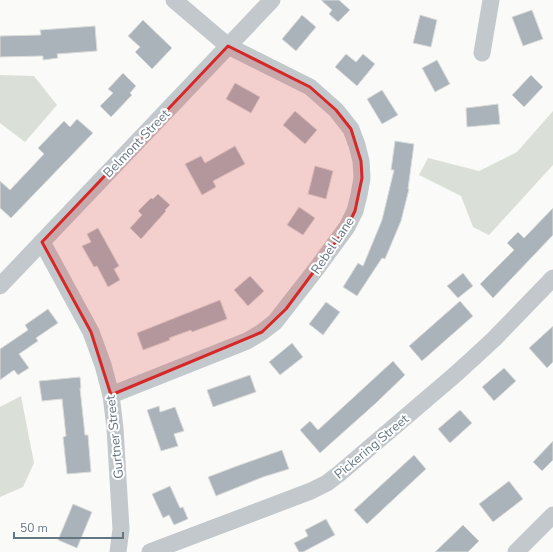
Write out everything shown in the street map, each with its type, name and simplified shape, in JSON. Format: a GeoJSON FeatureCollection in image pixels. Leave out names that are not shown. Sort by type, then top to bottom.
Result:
{"type":"FeatureCollection","features":[{"type":"Feature","properties":{"kind":"street","name":"Rebel Lane"},"geometry":{"type":"LineString","coordinates":[[111,396],[247,341],[262,332],[279,317],[347,227],[355,211],[362,178],[361,161],[351,129],[336,110],[310,87],[228,46],[174,0]]}},
{"type":"Feature","properties":{"kind":"street","name":"Belmont Street"},"geometry":{"type":"LineString","coordinates":[[0,286],[272,0]]}},
{"type":"Feature","properties":{"kind":"street"},"geometry":{"type":"LineString","coordinates":[[482,53],[491,0]]}},
{"type":"Feature","properties":{"kind":"street","name":"Gurtner Street"},"geometry":{"type":"LineString","coordinates":[[42,242],[91,332],[111,396],[115,428],[120,529],[118,552]]}},
{"type":"Feature","properties":{"kind":"street","name":"Pickering Street"},"geometry":{"type":"LineString","coordinates":[[150,552],[311,491],[326,483],[340,473],[457,373],[553,278]]}},
{"type":"Feature","properties":{"kind":"street"},"geometry":{"type":"LineString","coordinates":[[516,552],[553,515]]}},
{"type":"Feature","properties":{"kind":"highlighted area"},"geometry":{"type":"Polygon","coordinates":[[[228,46],[310,87],[336,110],[351,129],[361,161],[362,178],[355,211],[347,227],[286,309],[262,332],[111,395],[91,332],[42,242],[228,46]]]}},
{"type":"Feature","properties":{"kind":"shaded area"},"geometry":{"type":"Polygon","coordinates":[[[0,75],[34,76],[57,105],[25,142],[0,123],[0,75]]]}},
{"type":"Feature","properties":{"kind":"shaded area"},"geometry":{"type":"Polygon","coordinates":[[[553,111],[553,165],[489,235],[473,227],[461,196],[419,175],[428,158],[479,171],[517,152],[553,111]]]}},
{"type":"Feature","properties":{"kind":"shaded area"},"geometry":{"type":"Polygon","coordinates":[[[21,396],[34,463],[23,487],[0,497],[0,407],[21,396]]]}},
{"type":"Feature","properties":{"kind":"building"},"geometry":{"type":"Polygon","coordinates":[[[321,0],[339,0],[350,10],[338,22],[329,14],[332,10],[321,0]]]}},
{"type":"Feature","properties":{"kind":"building"},"geometry":{"type":"Polygon","coordinates":[[[532,10],[543,39],[523,46],[512,17],[532,10]]]}},
{"type":"Feature","properties":{"kind":"building"},"geometry":{"type":"Polygon","coordinates":[[[302,15],[316,27],[296,51],[282,39],[302,15]]]}},
{"type":"Feature","properties":{"kind":"building"},"geometry":{"type":"Polygon","coordinates":[[[420,15],[437,20],[431,47],[413,43],[420,15]]]}},
{"type":"Feature","properties":{"kind":"building"},"geometry":{"type":"Polygon","coordinates":[[[143,20],[172,48],[152,69],[135,52],[140,47],[128,36],[143,20]]]}},
{"type":"Feature","properties":{"kind":"building"},"geometry":{"type":"Polygon","coordinates":[[[95,26],[97,51],[57,54],[58,58],[43,60],[43,56],[0,57],[0,36],[41,35],[40,30],[95,26]]]}},
{"type":"Feature","properties":{"kind":"building"},"geometry":{"type":"Polygon","coordinates":[[[346,54],[356,62],[363,54],[375,64],[357,86],[335,67],[346,54]]]}},
{"type":"Feature","properties":{"kind":"building"},"geometry":{"type":"Polygon","coordinates":[[[437,60],[450,84],[435,92],[422,68],[437,60]]]}},
{"type":"Feature","properties":{"kind":"building"},"geometry":{"type":"Polygon","coordinates":[[[123,73],[136,86],[130,93],[132,95],[111,117],[100,106],[113,93],[108,89],[123,73]]]}},
{"type":"Feature","properties":{"kind":"building"},"geometry":{"type":"Polygon","coordinates":[[[531,75],[543,87],[524,107],[512,95],[531,75]]]}},
{"type":"Feature","properties":{"kind":"building"},"geometry":{"type":"Polygon","coordinates":[[[235,83],[260,97],[251,113],[226,99],[235,83]]]}},
{"type":"Feature","properties":{"kind":"building"},"geometry":{"type":"Polygon","coordinates":[[[382,90],[398,115],[382,124],[367,99],[382,90]]]}},
{"type":"Feature","properties":{"kind":"building"},"geometry":{"type":"Polygon","coordinates":[[[498,104],[500,124],[467,127],[466,108],[498,104]]]}},
{"type":"Feature","properties":{"kind":"building"},"geometry":{"type":"Polygon","coordinates":[[[295,111],[317,130],[305,144],[283,125],[295,111]]]}},
{"type":"Feature","properties":{"kind":"building"},"geometry":{"type":"Polygon","coordinates":[[[77,119],[93,133],[11,218],[0,208],[0,181],[10,190],[44,154],[38,148],[64,121],[70,127],[77,119]]]}},
{"type":"Feature","properties":{"kind":"building"},"geometry":{"type":"Polygon","coordinates":[[[395,141],[414,144],[409,189],[401,221],[385,259],[382,258],[357,296],[343,287],[358,263],[363,266],[382,220],[394,170],[391,170],[395,141]]]}},
{"type":"Feature","properties":{"kind":"building"},"geometry":{"type":"Polygon","coordinates":[[[235,146],[245,164],[213,181],[216,187],[202,195],[185,164],[201,156],[205,163],[235,146]]]}},
{"type":"Feature","properties":{"kind":"building"},"geometry":{"type":"Polygon","coordinates":[[[315,166],[333,171],[326,199],[308,194],[315,166]]]}},
{"type":"Feature","properties":{"kind":"building"},"geometry":{"type":"Polygon","coordinates":[[[158,194],[170,205],[141,239],[130,228],[142,215],[138,211],[151,198],[153,199],[158,194]]]}},
{"type":"Feature","properties":{"kind":"building"},"geometry":{"type":"Polygon","coordinates":[[[299,207],[315,218],[303,235],[287,225],[299,207]]]}},
{"type":"Feature","properties":{"kind":"building"},"geometry":{"type":"Polygon","coordinates":[[[553,208],[553,235],[493,298],[480,284],[514,250],[507,243],[518,232],[524,238],[553,208]]]}},
{"type":"Feature","properties":{"kind":"building"},"geometry":{"type":"Polygon","coordinates":[[[98,228],[119,266],[114,269],[120,280],[108,287],[97,266],[94,267],[82,246],[91,242],[87,234],[98,228]]]}},
{"type":"Feature","properties":{"kind":"building"},"geometry":{"type":"Polygon","coordinates":[[[463,273],[473,286],[458,298],[447,286],[463,273]]]}},
{"type":"Feature","properties":{"kind":"building"},"geometry":{"type":"Polygon","coordinates":[[[250,276],[264,291],[248,306],[234,290],[250,276]]]}},
{"type":"Feature","properties":{"kind":"building"},"geometry":{"type":"Polygon","coordinates":[[[220,300],[227,319],[192,332],[191,330],[169,338],[170,340],[143,350],[137,333],[220,300]]]}},
{"type":"Feature","properties":{"kind":"building"},"geometry":{"type":"Polygon","coordinates":[[[460,301],[473,316],[422,361],[409,346],[460,301]]]}},
{"type":"Feature","properties":{"kind":"building"},"geometry":{"type":"Polygon","coordinates":[[[326,302],[340,312],[323,335],[309,324],[326,302]]]}},
{"type":"Feature","properties":{"kind":"building"},"geometry":{"type":"Polygon","coordinates":[[[48,309],[58,323],[36,338],[38,341],[19,354],[29,368],[18,375],[14,370],[0,380],[0,349],[28,330],[25,325],[48,309]]]}},
{"type":"Feature","properties":{"kind":"building"},"geometry":{"type":"Polygon","coordinates":[[[553,326],[553,362],[547,368],[529,348],[553,326]]]}},
{"type":"Feature","properties":{"kind":"building"},"geometry":{"type":"Polygon","coordinates":[[[292,343],[303,357],[280,375],[269,362],[292,343]]]}},
{"type":"Feature","properties":{"kind":"building"},"geometry":{"type":"Polygon","coordinates":[[[393,361],[405,375],[320,453],[300,430],[310,421],[318,430],[393,361]]]}},
{"type":"Feature","properties":{"kind":"building"},"geometry":{"type":"Polygon","coordinates":[[[504,368],[516,381],[494,401],[482,387],[504,368]]]}},
{"type":"Feature","properties":{"kind":"building"},"geometry":{"type":"Polygon","coordinates":[[[250,375],[256,392],[213,407],[207,390],[250,375]]]}},
{"type":"Feature","properties":{"kind":"building"},"geometry":{"type":"Polygon","coordinates":[[[80,377],[85,435],[88,435],[91,472],[67,474],[63,437],[66,436],[62,399],[42,401],[39,381],[80,377]]]}},
{"type":"Feature","properties":{"kind":"building"},"geometry":{"type":"Polygon","coordinates":[[[159,406],[160,412],[175,407],[184,431],[174,434],[178,446],[161,451],[147,410],[159,406]]]}},
{"type":"Feature","properties":{"kind":"building"},"geometry":{"type":"Polygon","coordinates":[[[460,410],[472,423],[450,443],[438,429],[460,410]]]}},
{"type":"Feature","properties":{"kind":"building"},"geometry":{"type":"Polygon","coordinates":[[[553,441],[553,460],[542,471],[533,462],[553,441]]]}},
{"type":"Feature","properties":{"kind":"building"},"geometry":{"type":"Polygon","coordinates":[[[282,450],[289,469],[263,477],[216,496],[208,477],[282,450]]]}},
{"type":"Feature","properties":{"kind":"building"},"geometry":{"type":"Polygon","coordinates":[[[414,455],[426,469],[367,524],[354,510],[414,455]]]}},
{"type":"Feature","properties":{"kind":"building"},"geometry":{"type":"Polygon","coordinates":[[[509,481],[523,499],[493,522],[479,504],[509,481]]]}},
{"type":"Feature","properties":{"kind":"building"},"geometry":{"type":"Polygon","coordinates":[[[170,486],[180,508],[183,507],[188,519],[174,525],[169,515],[163,518],[152,494],[170,486]]]}},
{"type":"Feature","properties":{"kind":"building"},"geometry":{"type":"Polygon","coordinates":[[[73,504],[92,512],[77,548],[58,540],[73,504]]]}},
{"type":"Feature","properties":{"kind":"building"},"geometry":{"type":"Polygon","coordinates":[[[326,519],[335,535],[303,552],[299,552],[294,543],[308,536],[305,530],[326,519]]]}},
{"type":"Feature","properties":{"kind":"building"},"geometry":{"type":"Polygon","coordinates":[[[463,525],[479,541],[468,552],[435,552],[463,525]]]}}]}
